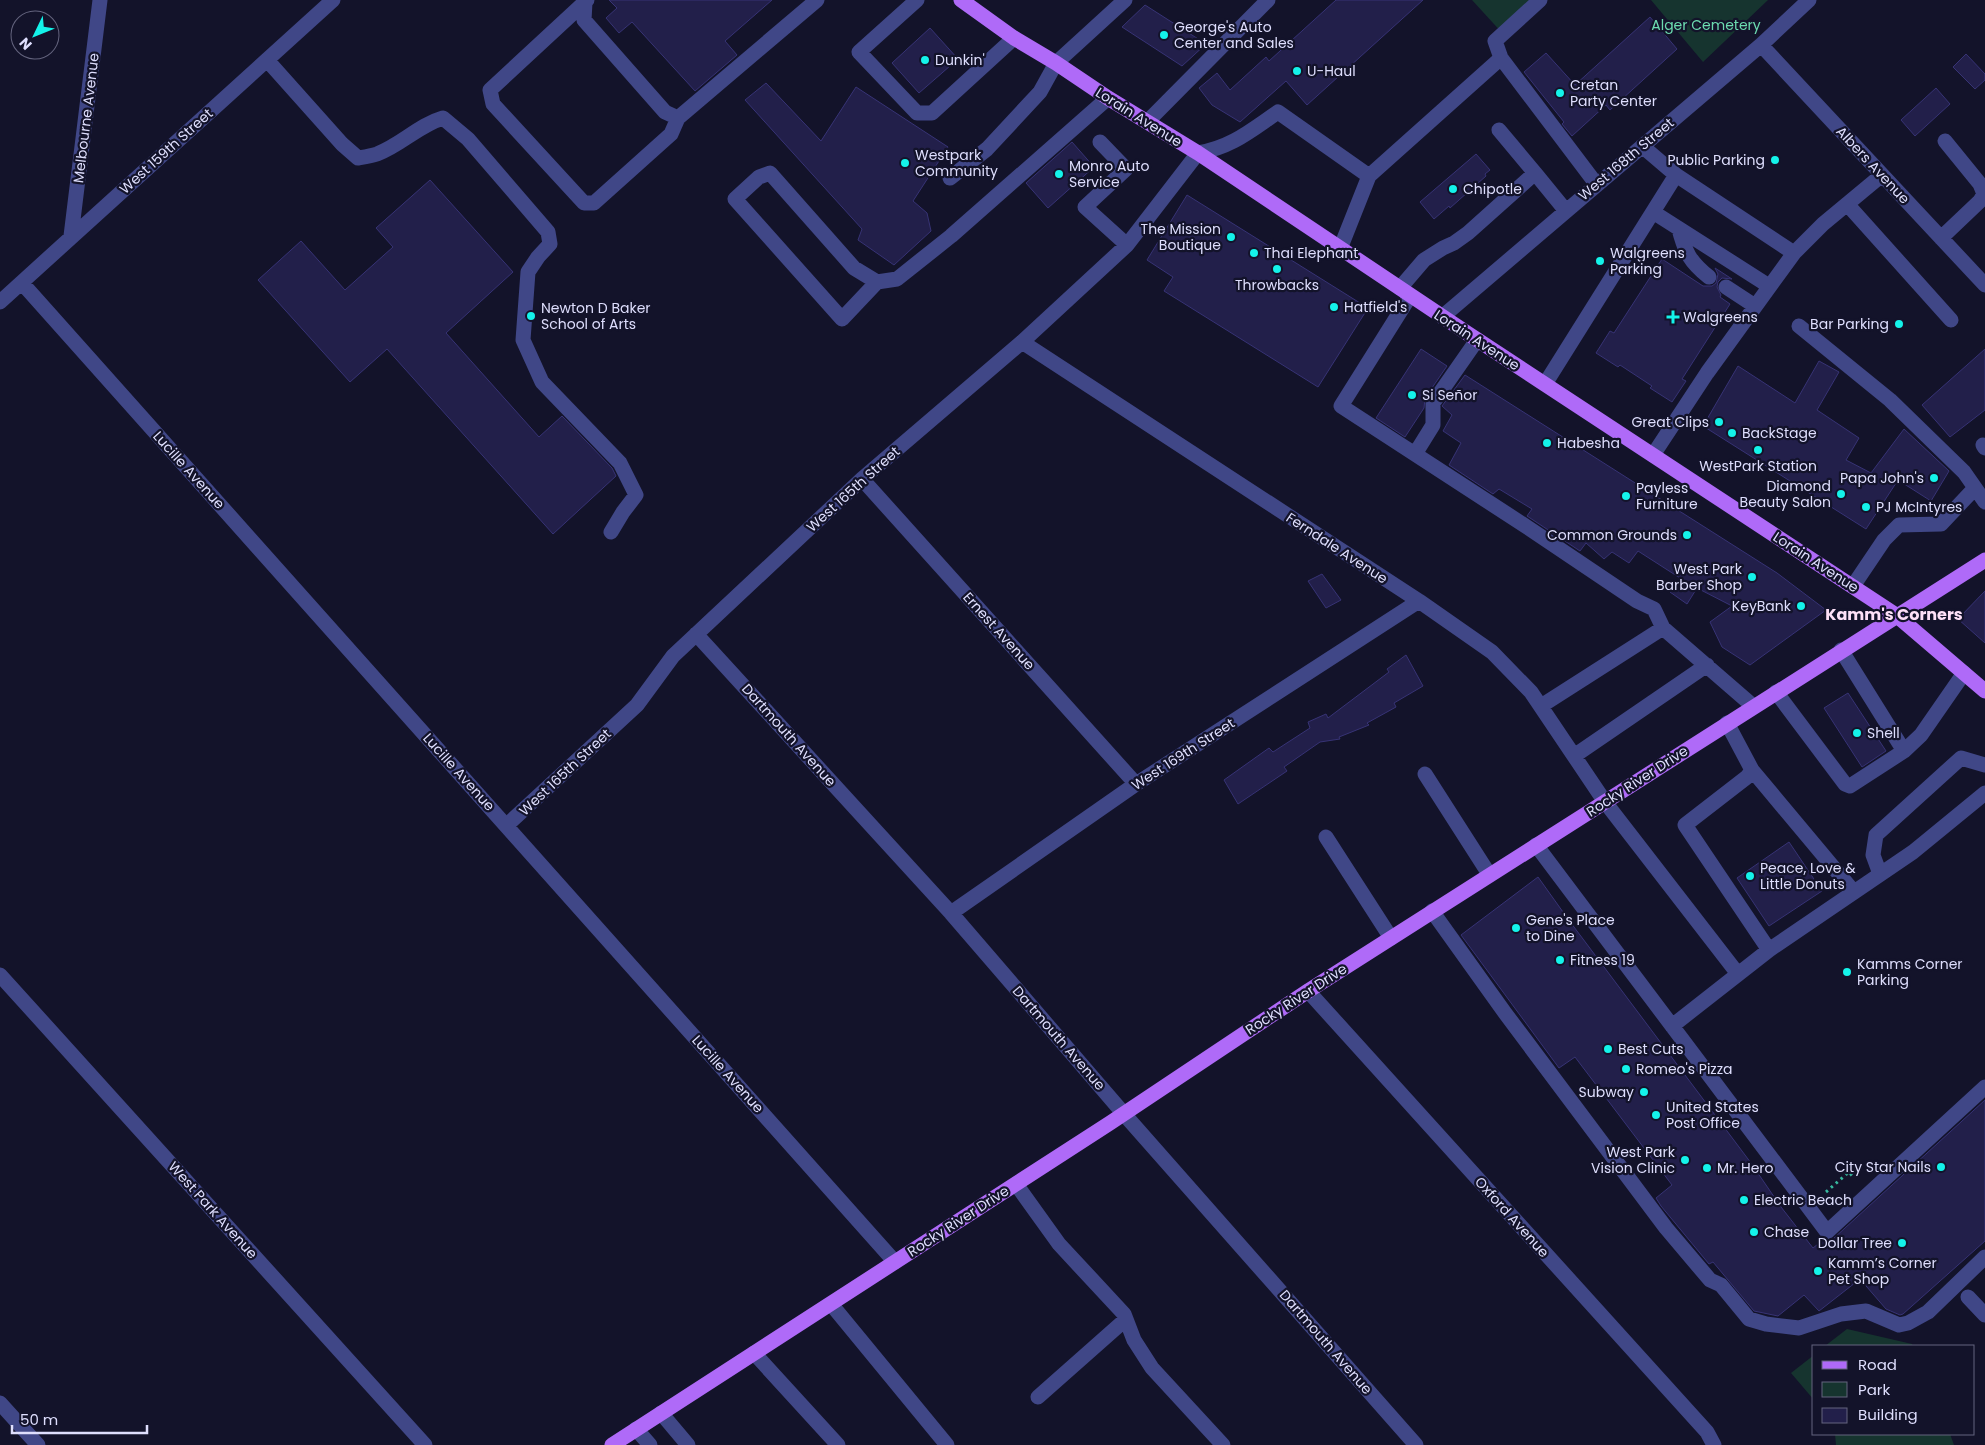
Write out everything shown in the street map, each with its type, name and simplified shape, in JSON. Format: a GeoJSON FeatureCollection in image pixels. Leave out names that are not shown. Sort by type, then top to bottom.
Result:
{"type":"FeatureCollection","features":[{"type":"Feature","properties":{"kind":"main road","name":"Lorain Avenue"},"geometry":{"type":"LineString","coordinates":[[961,0],[1014,38],[1198,153],[1442,317],[1896,615],[1985,691]]}},
{"type":"Feature","properties":{"kind":"main road","name":"Rocky River Drive"},"geometry":{"type":"LineString","coordinates":[[612,1445],[1124,1114],[1308,991],[1489,874],[1985,560]]}},
{"type":"Feature","properties":{"kind":"street","name":"Melbourne Avenue"},"geometry":{"type":"LineString","coordinates":[[71,236],[100,0]]}},
{"type":"Feature","properties":{"kind":"street","name":"West 159th Street"},"geometry":{"type":"LineString","coordinates":[[0,302],[333,0]]}},
{"type":"Feature","properties":{"kind":"street"},"geometry":{"type":"LineString","coordinates":[[586,1],[490,90],[493,104],[584,203],[594,203],[671,134],[678,118],[817,0]]}},
{"type":"Feature","properties":{"kind":"street"},"geometry":{"type":"LineString","coordinates":[[916,0],[859,52],[917,113],[932,113],[1014,38]]}},
{"type":"Feature","properties":{"kind":"street"},"geometry":{"type":"LineString","coordinates":[[950,178],[987,149],[1040,92],[1056,63],[1125,0]]}},
{"type":"Feature","properties":{"kind":"street"},"geometry":{"type":"LineString","coordinates":[[1147,122],[1268,0]]}},
{"type":"Feature","properties":{"kind":"street"},"geometry":{"type":"LineString","coordinates":[[1540,0],[1496,41],[1501,58],[1596,185]]}},
{"type":"Feature","properties":{"kind":"street","name":"West 168th Street"},"geometry":{"type":"LineString","coordinates":[[1442,317],[1761,45],[1808,0]]}},
{"type":"Feature","properties":{"kind":"street"},"geometry":{"type":"LineString","coordinates":[[586,1],[584,20],[666,112],[678,118]]}},
{"type":"Feature","properties":{"kind":"street","name":"Albers Avenue"},"geometry":{"type":"LineString","coordinates":[[1761,45],[1985,285]]}},
{"type":"Feature","properties":{"kind":"street"},"geometry":{"type":"LineString","coordinates":[[1340,249],[1369,176],[1501,58]]}},
{"type":"Feature","properties":{"kind":"street"},"geometry":{"type":"LineString","coordinates":[[267,60],[342,144],[358,158],[377,154],[430,122],[443,118],[468,139],[548,232],[550,244],[528,272],[523,340],[542,382],[620,463],[636,495],[611,532]]}},
{"type":"Feature","properties":{"kind":"street"},"geometry":{"type":"LineString","coordinates":[[877,282],[854,268],[770,173],[759,177],[735,199],[842,319],[877,282],[897,279],[958,230],[1108,98]]}},
{"type":"Feature","properties":{"kind":"street"},"geometry":{"type":"LineString","coordinates":[[1198,153],[1216,150],[1231,144],[1278,112],[1369,176]]}},
{"type":"Feature","properties":{"kind":"street"},"geometry":{"type":"LineString","coordinates":[[1499,130],[1566,211]]}},
{"type":"Feature","properties":{"kind":"street"},"geometry":{"type":"LineString","coordinates":[[1100,142],[1126,169],[1085,208],[1127,245]]}},
{"type":"Feature","properties":{"kind":"street"},"geometry":{"type":"LineString","coordinates":[[1941,238],[1980,201],[1984,194],[1980,184],[1945,142]]}},
{"type":"Feature","properties":{"kind":"street"},"geometry":{"type":"LineString","coordinates":[[1642,146],[1676,175],[1794,253]]}},
{"type":"Feature","properties":{"kind":"street","name":"West 165th Street"},"geometry":{"type":"LineString","coordinates":[[507,825],[638,705],[672,656],[862,479],[1022,342],[1127,245],[1198,153]]}},
{"type":"Feature","properties":{"kind":"street"},"geometry":{"type":"LineString","coordinates":[[1535,173],[1468,233],[1424,260],[1341,406],[1637,601],[1654,608],[1663,628],[1753,706]]}},
{"type":"Feature","properties":{"kind":"street"},"geometry":{"type":"LineString","coordinates":[[1545,384],[1676,175]]}},
{"type":"Feature","properties":{"kind":"street"},"geometry":{"type":"LineString","coordinates":[[1653,455],[1707,372],[1794,253],[1847,204],[1882,175]]}},
{"type":"Feature","properties":{"kind":"street"},"geometry":{"type":"LineString","coordinates":[[1847,204],[1951,320]]}},
{"type":"Feature","properties":{"kind":"street"},"geometry":{"type":"LineString","coordinates":[[1653,212],[1769,286]]}},
{"type":"Feature","properties":{"kind":"street"},"geometry":{"type":"LineString","coordinates":[[1679,229],[1683,245],[1690,260],[1709,277]]}},
{"type":"Feature","properties":{"kind":"street","name":"Lucille Avenue"},"geometry":{"type":"LineString","coordinates":[[22,282],[895,1262]]}},
{"type":"Feature","properties":{"kind":"street"},"geometry":{"type":"LineString","coordinates":[[1726,287],[1755,306]]}},
{"type":"Feature","properties":{"kind":"street"},"geometry":{"type":"LineString","coordinates":[[1799,326],[1890,400],[1964,472],[1985,502]]}},
{"type":"Feature","properties":{"kind":"street"},"geometry":{"type":"LineString","coordinates":[[1415,454],[1433,425],[1433,404],[1477,340]]}},
{"type":"Feature","properties":{"kind":"street","name":"Ferndale Avenue"},"geometry":{"type":"LineString","coordinates":[[1022,342],[1418,601],[1492,652],[1531,692],[1605,802],[1738,974]]}},
{"type":"Feature","properties":{"kind":"street","name":"Ernest Avenue"},"geometry":{"type":"LineString","coordinates":[[862,479],[1136,784]]}},
{"type":"Feature","properties":{"kind":"street"},"geometry":{"type":"LineString","coordinates":[[1853,586],[1884,540],[1899,525],[1941,524],[1975,488]]}},
{"type":"Feature","properties":{"kind":"street","name":"West 169th Street"},"geometry":{"type":"LineString","coordinates":[[951,913],[1136,784],[1418,601]]}},
{"type":"Feature","properties":{"kind":"street"},"geometry":{"type":"LineString","coordinates":[[1541,706],[1663,628]]}},
{"type":"Feature","properties":{"kind":"street","name":"Dartmouth Avenue"},"geometry":{"type":"LineString","coordinates":[[696,634],[951,913],[1124,1114],[1416,1445]]}},
{"type":"Feature","properties":{"kind":"street"},"geometry":{"type":"LineString","coordinates":[[1841,650],[1904,752]]}},
{"type":"Feature","properties":{"kind":"street"},"geometry":{"type":"LineString","coordinates":[[1574,756],[1707,665]]}},
{"type":"Feature","properties":{"kind":"street"},"geometry":{"type":"LineString","coordinates":[[1776,692],[1845,784],[1850,786],[1904,752],[1920,735],[1964,673]]}},
{"type":"Feature","properties":{"kind":"street"},"geometry":{"type":"LineString","coordinates":[[1727,723],[1752,770],[1854,892]]}},
{"type":"Feature","properties":{"kind":"street"},"geometry":{"type":"LineString","coordinates":[[1880,874],[1873,855],[1876,835],[1961,758],[1985,764]]}},
{"type":"Feature","properties":{"kind":"street"},"geometry":{"type":"LineString","coordinates":[[1752,770],[1747,777],[1684,824],[1769,950]]}},
{"type":"Feature","properties":{"kind":"street"},"geometry":{"type":"LineString","coordinates":[[1425,774],[1489,874]]}},
{"type":"Feature","properties":{"kind":"street"},"geometry":{"type":"LineString","coordinates":[[1672,1026],[1769,950],[1913,852],[1985,793]]}},
{"type":"Feature","properties":{"kind":"street"},"geometry":{"type":"LineString","coordinates":[[1326,837],[1391,938]]}},
{"type":"Feature","properties":{"kind":"street"},"geometry":{"type":"LineString","coordinates":[[1536,845],[1827,1232],[1985,1087]]}},
{"type":"Feature","properties":{"kind":"street"},"geometry":{"type":"LineString","coordinates":[[1432,911],[1504,1013],[1666,1228],[1710,1280],[1721,1285],[1748,1320],[1799,1328],[1841,1314],[1866,1311],[1899,1324],[1908,1323],[1928,1312],[1985,1257]]}},
{"type":"Feature","properties":{"kind":"street","name":"West Park Avenue"},"geometry":{"type":"LineString","coordinates":[[0,975],[425,1445]]}},
{"type":"Feature","properties":{"kind":"street","name":"Oxford Avenue"},"geometry":{"type":"LineString","coordinates":[[1308,991],[1707,1432],[1714,1445]]}},
{"type":"Feature","properties":{"kind":"street"},"geometry":{"type":"LineString","coordinates":[[1016,1184],[1059,1244],[1124,1314],[1134,1340],[1152,1368],[1223,1445]]}},
{"type":"Feature","properties":{"kind":"street"},"geometry":{"type":"LineString","coordinates":[[1968,1297],[1985,1315]]}},
{"type":"Feature","properties":{"kind":"street"},"geometry":{"type":"LineString","coordinates":[[831,1304],[947,1445]]}},
{"type":"Feature","properties":{"kind":"street"},"geometry":{"type":"LineString","coordinates":[[1038,1397],[1125,1320]]}},
{"type":"Feature","properties":{"kind":"street"},"geometry":{"type":"LineString","coordinates":[[754,1353],[838,1445]]}},
{"type":"Feature","properties":{"kind":"street"},"geometry":{"type":"LineString","coordinates":[[0,1403],[38,1445]]}},
{"type":"Feature","properties":{"kind":"street"},"geometry":{"type":"LineString","coordinates":[[662,1413],[688,1445]]}},
{"type":"Feature","properties":{"kind":"street"},"geometry":{"type":"LineString","coordinates":[[636,1429],[650,1445]]}},
{"type":"Feature","properties":{"kind":"path"},"geometry":{"type":"LineString","coordinates":[[1826,1192],[1849,1172],[1854,1178]]}},
{"type":"Feature","properties":{"kind":"green space"},"geometry":{"type":"Polygon","coordinates":[[[1472,0],[1543,0],[1504,35],[1472,0]]]}},
{"type":"Feature","properties":{"kind":"green space","name":"Alger Cemetery"},"geometry":{"type":"Polygon","coordinates":[[[1651,0],[1768,0],[1703,62],[1651,0]]]}},
{"type":"Feature","properties":{"kind":"green space"},"geometry":{"type":"Polygon","coordinates":[[[1847,1329],[1912,1345],[1826,1345],[1847,1329]]]}},
{"type":"Feature","properties":{"kind":"green space"},"geometry":{"type":"Polygon","coordinates":[[[1812,1357],[1812,1398],[1791,1373],[1812,1357]]]}},
{"type":"Feature","properties":{"kind":"green space"},"geometry":{"type":"Polygon","coordinates":[[[1835,1435],[1950,1435],[1954,1445],[1836,1445],[1835,1435]]]}},
{"type":"Feature","properties":{"kind":"building"},"geometry":{"type":"Polygon","coordinates":[[[609,0],[772,0],[725,41],[737,55],[695,91],[632,22],[619,33],[606,18],[617,8],[609,0]]]}},
{"type":"Feature","properties":{"kind":"building","name":"U-Haul"},"geometry":{"type":"Polygon","coordinates":[[[1336,0],[1423,0],[1307,105],[1286,81],[1240,122],[1212,105],[1199,88],[1217,73],[1230,90],[1266,57],[1269,61],[1336,0]]]}},
{"type":"Feature","properties":{"kind":"building","name":"George's Auto Center and Sales"},"geometry":{"type":"Polygon","coordinates":[[[1145,5],[1206,44],[1182,66],[1122,27],[1145,5]]]}},
{"type":"Feature","properties":{"kind":"building"},"geometry":{"type":"Polygon","coordinates":[[[1650,17],[1677,49],[1610,110],[1606,105],[1572,136],[1562,124],[1564,122],[1524,72],[1546,53],[1575,85],[1650,17]]]}},
{"type":"Feature","properties":{"kind":"building"},"geometry":{"type":"Polygon","coordinates":[[[930,28],[958,59],[919,93],[892,63],[930,28]]]}},
{"type":"Feature","properties":{"kind":"building"},"geometry":{"type":"Polygon","coordinates":[[[1966,54],[1985,74],[1985,80],[1975,89],[1953,67],[1966,54]]]}},
{"type":"Feature","properties":{"kind":"building"},"geometry":{"type":"Polygon","coordinates":[[[766,83],[821,141],[856,87],[948,147],[913,201],[927,213],[931,231],[894,265],[858,240],[862,229],[745,100],[766,83]]]}},
{"type":"Feature","properties":{"kind":"building"},"geometry":{"type":"Polygon","coordinates":[[[1936,88],[1950,104],[1915,136],[1901,120],[1936,88]]]}},
{"type":"Feature","properties":{"kind":"building","name":"Monro Auto Service"},"geometry":{"type":"Polygon","coordinates":[[[1072,142],[1094,167],[1048,208],[1026,183],[1072,142]]]}},
{"type":"Feature","properties":{"kind":"building","name":"Chipotle"},"geometry":{"type":"Polygon","coordinates":[[[1476,154],[1490,170],[1485,174],[1486,176],[1450,208],[1449,206],[1434,219],[1420,202],[1476,154]]]}},
{"type":"Feature","properties":{"kind":"building"},"geometry":{"type":"Polygon","coordinates":[[[430,180],[513,272],[446,333],[539,437],[562,416],[612,468],[616,476],[553,534],[387,349],[350,382],[258,280],[301,241],[345,290],[393,247],[376,228],[430,180]]]}},
{"type":"Feature","properties":{"kind":"building"},"geometry":{"type":"Polygon","coordinates":[[[1187,195],[1368,308],[1318,387],[1164,291],[1173,277],[1147,260],[1187,195]]]}},
{"type":"Feature","properties":{"kind":"building","name":"Walgreens"},"geometry":{"type":"Polygon","coordinates":[[[1662,259],[1703,286],[1712,286],[1716,283],[1718,274],[1715,268],[1732,279],[1722,278],[1718,282],[1717,287],[1721,295],[1720,297],[1730,304],[1682,379],[1686,381],[1672,402],[1620,365],[1618,367],[1596,353],[1610,331],[1614,333],[1662,259]]]}},
{"type":"Feature","properties":{"kind":"building","name":"Si Señor"},"geometry":{"type":"Polygon","coordinates":[[[1421,349],[1447,366],[1425,398],[1424,408],[1405,437],[1376,418],[1421,349]]]}},
{"type":"Feature","properties":{"kind":"building"},"geometry":{"type":"Polygon","coordinates":[[[1985,349],[1985,410],[1950,437],[1922,405],[1985,349]]]}},
{"type":"Feature","properties":{"kind":"building"},"geometry":{"type":"Polygon","coordinates":[[[1819,361],[1839,372],[1817,410],[1859,438],[1846,460],[1871,473],[1904,429],[1949,471],[1931,501],[1898,480],[1866,529],[1703,426],[1738,366],[1795,403],[1819,361]]]}},
{"type":"Feature","properties":{"kind":"building"},"geometry":{"type":"Polygon","coordinates":[[[1465,375],[1777,573],[1826,610],[1750,665],[1722,647],[1710,622],[1732,606],[1697,588],[1687,604],[1670,592],[1680,578],[1638,551],[1629,563],[1612,552],[1604,559],[1586,543],[1580,551],[1527,516],[1532,509],[1499,489],[1493,494],[1449,465],[1461,443],[1443,431],[1452,415],[1442,406],[1465,375]]]}},
{"type":"Feature","properties":{"kind":"building"},"geometry":{"type":"Polygon","coordinates":[[[1322,574],[1341,600],[1326,608],[1308,581],[1322,574]]]}},
{"type":"Feature","properties":{"kind":"building"},"geometry":{"type":"Polygon","coordinates":[[[1985,591],[1985,643],[1958,619],[1985,591]]]}},
{"type":"Feature","properties":{"kind":"building"},"geometry":{"type":"Polygon","coordinates":[[[1406,655],[1423,686],[1394,703],[1396,707],[1367,723],[1369,725],[1339,737],[1340,739],[1320,742],[1284,767],[1287,771],[1238,804],[1224,780],[1269,748],[1273,752],[1310,728],[1308,722],[1326,714],[1328,718],[1389,672],[1387,669],[1406,655]]]}},
{"type":"Feature","properties":{"kind":"building"},"geometry":{"type":"Polygon","coordinates":[[[1848,693],[1886,751],[1862,767],[1824,708],[1848,693]]]}},
{"type":"Feature","properties":{"kind":"building"},"geometry":{"type":"Polygon","coordinates":[[[1789,842],[1822,891],[1769,926],[1737,878],[1789,842]]]}},
{"type":"Feature","properties":{"kind":"building"},"geometry":{"type":"Polygon","coordinates":[[[1538,877],[1813,1248],[1823,1240],[1833,1239],[1985,1100],[1985,1241],[1900,1315],[1886,1309],[1860,1279],[1819,1311],[1804,1295],[1778,1316],[1754,1311],[1713,1262],[1709,1264],[1661,1206],[1656,1198],[1672,1185],[1575,1057],[1559,1068],[1461,935],[1538,877]]]}},
{"type":"Feature","properties":{"kind":"place","name":"George's Auto Center and Sales"},"geometry":{"type":"Point","coordinates":[1164,35]}},
{"type":"Feature","properties":{"kind":"place","name":"Dunkin'"},"geometry":{"type":"Point","coordinates":[925,60]}},
{"type":"Feature","properties":{"kind":"place","name":"U-Haul"},"geometry":{"type":"Point","coordinates":[1297,71]}},
{"type":"Feature","properties":{"kind":"place","name":"Cretan Party Center"},"geometry":{"type":"Point","coordinates":[1560,93]}},
{"type":"Feature","properties":{"kind":"place","name":"Public Parking"},"geometry":{"type":"Point","coordinates":[1775,160]}},
{"type":"Feature","properties":{"kind":"place","name":"Westpark Community"},"geometry":{"type":"Point","coordinates":[905,163]}},
{"type":"Feature","properties":{"kind":"place","name":"Monro Auto Service"},"geometry":{"type":"Point","coordinates":[1059,174]}},
{"type":"Feature","properties":{"kind":"place","name":"Chipotle"},"geometry":{"type":"Point","coordinates":[1453,189]}},
{"type":"Feature","properties":{"kind":"place","name":"The Mission Boutique"},"geometry":{"type":"Point","coordinates":[1231,237]}},
{"type":"Feature","properties":{"kind":"place","name":"Thai Elephant"},"geometry":{"type":"Point","coordinates":[1254,253]}},
{"type":"Feature","properties":{"kind":"place","name":"Walgreens Parking"},"geometry":{"type":"Point","coordinates":[1600,261]}},
{"type":"Feature","properties":{"kind":"place","name":"Throwbacks"},"geometry":{"type":"Point","coordinates":[1277,269]}},
{"type":"Feature","properties":{"kind":"place","name":"Hatfield's"},"geometry":{"type":"Point","coordinates":[1334,307]}},
{"type":"Feature","properties":{"kind":"place","name":"Newton D Baker School of Arts"},"geometry":{"type":"Point","coordinates":[531,316]}},
{"type":"Feature","properties":{"kind":"place","name":"Walgreens"},"geometry":{"type":"Point","coordinates":[1673,317]}},
{"type":"Feature","properties":{"kind":"place","name":"Bar Parking"},"geometry":{"type":"Point","coordinates":[1899,324]}},
{"type":"Feature","properties":{"kind":"place","name":"Si Señor"},"geometry":{"type":"Point","coordinates":[1412,395]}},
{"type":"Feature","properties":{"kind":"place","name":"Great Clips"},"geometry":{"type":"Point","coordinates":[1719,422]}},
{"type":"Feature","properties":{"kind":"place","name":"BackStage"},"geometry":{"type":"Point","coordinates":[1732,433]}},
{"type":"Feature","properties":{"kind":"place","name":"Habesha"},"geometry":{"type":"Point","coordinates":[1547,443]}},
{"type":"Feature","properties":{"kind":"place","name":"WestPark Station"},"geometry":{"type":"Point","coordinates":[1758,450]}},
{"type":"Feature","properties":{"kind":"place","name":"Papa John's"},"geometry":{"type":"Point","coordinates":[1934,478]}},
{"type":"Feature","properties":{"kind":"place","name":"Diamond Beauty Salon"},"geometry":{"type":"Point","coordinates":[1841,494]}},
{"type":"Feature","properties":{"kind":"place","name":"Payless Furniture"},"geometry":{"type":"Point","coordinates":[1626,496]}},
{"type":"Feature","properties":{"kind":"place","name":"PJ McIntyres"},"geometry":{"type":"Point","coordinates":[1866,507]}},
{"type":"Feature","properties":{"kind":"place","name":"Common Grounds"},"geometry":{"type":"Point","coordinates":[1687,535]}},
{"type":"Feature","properties":{"kind":"place","name":"West Park Barber Shop"},"geometry":{"type":"Point","coordinates":[1752,577]}},
{"type":"Feature","properties":{"kind":"place","name":"KeyBank"},"geometry":{"type":"Point","coordinates":[1801,606]}},
{"type":"Feature","properties":{"kind":"place","name":"Shell"},"geometry":{"type":"Point","coordinates":[1857,733]}},
{"type":"Feature","properties":{"kind":"place","name":"Peace, Love & Little Donuts"},"geometry":{"type":"Point","coordinates":[1750,876]}},
{"type":"Feature","properties":{"kind":"place","name":"Gene's Place to Dine"},"geometry":{"type":"Point","coordinates":[1516,928]}},
{"type":"Feature","properties":{"kind":"place","name":"Fitness 19"},"geometry":{"type":"Point","coordinates":[1560,960]}},
{"type":"Feature","properties":{"kind":"place","name":"Kamms Corner Parking"},"geometry":{"type":"Point","coordinates":[1847,972]}},
{"type":"Feature","properties":{"kind":"place","name":"Best Cuts"},"geometry":{"type":"Point","coordinates":[1608,1049]}},
{"type":"Feature","properties":{"kind":"place","name":"Romeo's Pizza"},"geometry":{"type":"Point","coordinates":[1626,1069]}},
{"type":"Feature","properties":{"kind":"place","name":"Subway"},"geometry":{"type":"Point","coordinates":[1644,1092]}},
{"type":"Feature","properties":{"kind":"place","name":"United States Post Office"},"geometry":{"type":"Point","coordinates":[1656,1115]}},
{"type":"Feature","properties":{"kind":"place","name":"West Park Vision Clinic"},"geometry":{"type":"Point","coordinates":[1685,1160]}},
{"type":"Feature","properties":{"kind":"place","name":"City Star Nails"},"geometry":{"type":"Point","coordinates":[1941,1167]}},
{"type":"Feature","properties":{"kind":"place","name":"Mr. Hero"},"geometry":{"type":"Point","coordinates":[1707,1168]}},
{"type":"Feature","properties":{"kind":"place","name":"Electric Beach"},"geometry":{"type":"Point","coordinates":[1744,1200]}},
{"type":"Feature","properties":{"kind":"place","name":"Chase"},"geometry":{"type":"Point","coordinates":[1754,1232]}},
{"type":"Feature","properties":{"kind":"place","name":"Dollar Tree"},"geometry":{"type":"Point","coordinates":[1902,1243]}},
{"type":"Feature","properties":{"kind":"place","name":"Kamm’s Corner Pet Shop"},"geometry":{"type":"Point","coordinates":[1818,1271]}},
{"type":"Feature","properties":{"kind":"district","name":"Kamm's Corners"},"geometry":{"type":"Point","coordinates":[1894,614]}}]}
